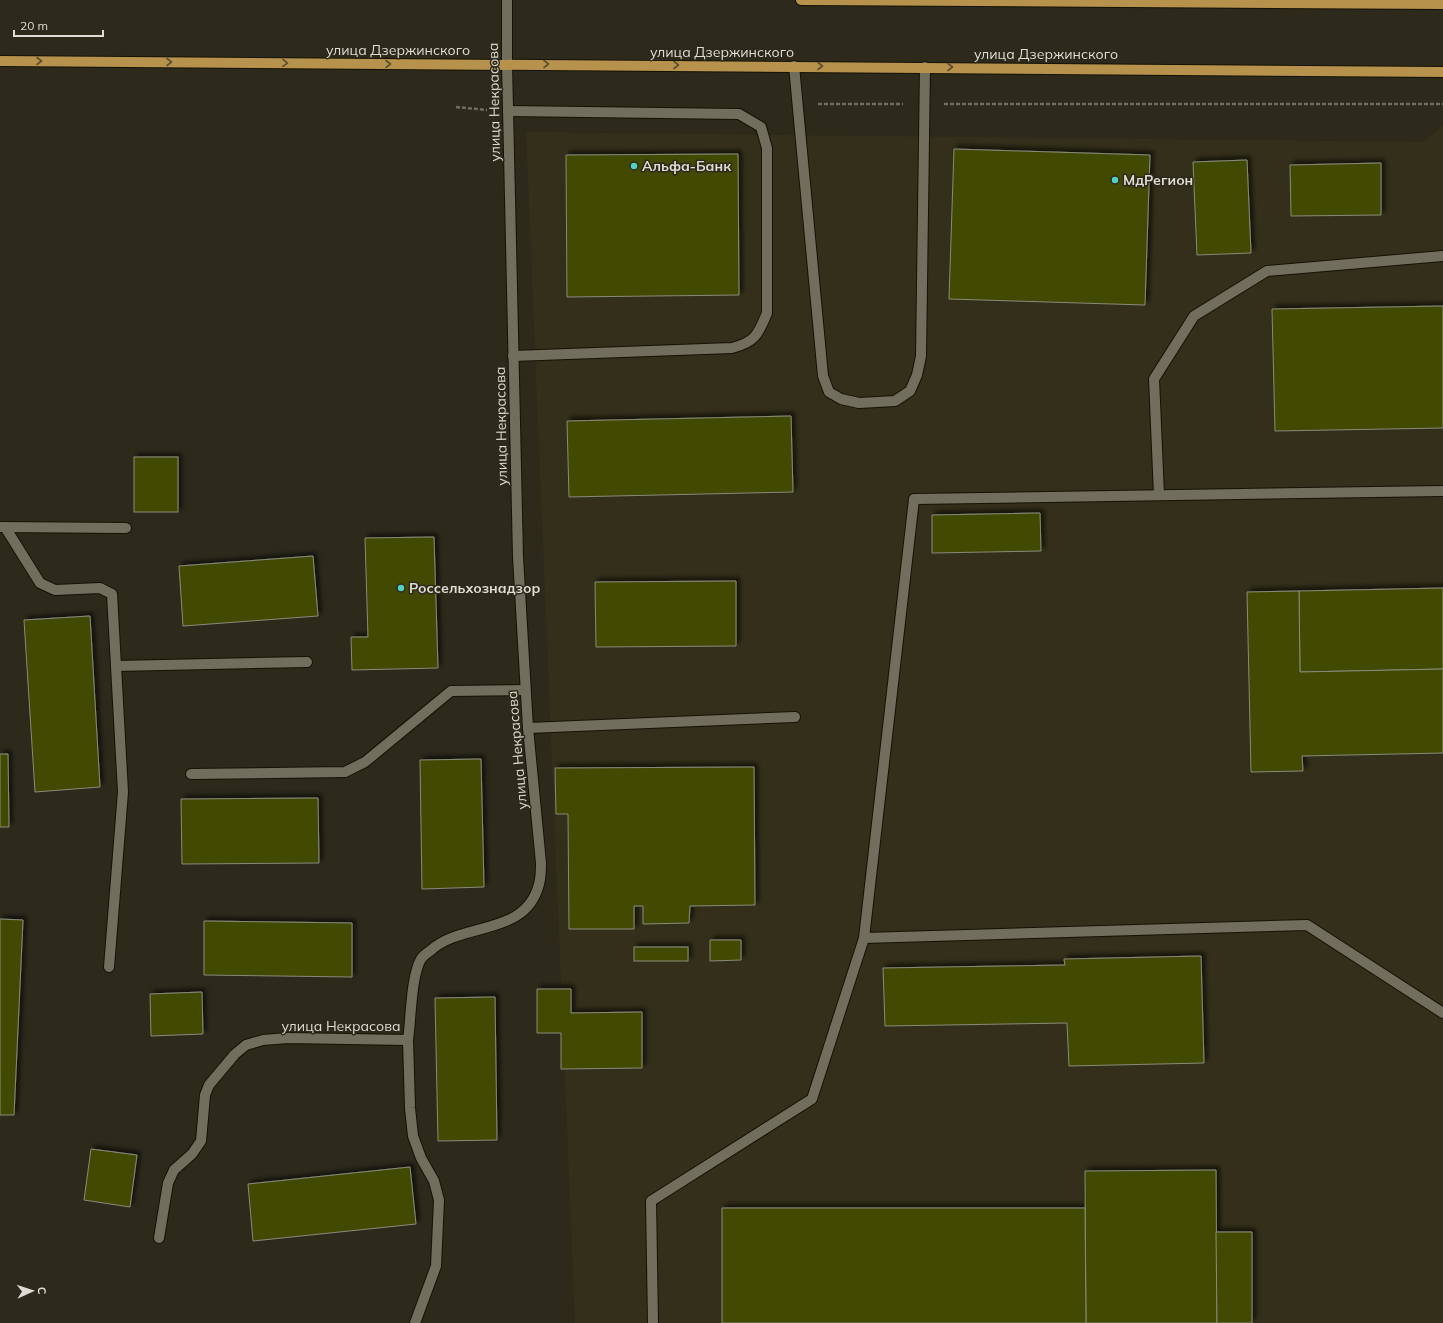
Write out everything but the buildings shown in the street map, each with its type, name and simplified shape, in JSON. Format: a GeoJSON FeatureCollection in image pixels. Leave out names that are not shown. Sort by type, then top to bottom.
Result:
{"type":"FeatureCollection","features":[{"type":"Feature","properties":{"kind":"main road"},"geometry":{"type":"LineString","coordinates":[[801,0],[1019,0],[1443,4]]}},
{"type":"Feature","properties":{"kind":"main road","name":"улица Дзержинского"},"geometry":{"type":"LineString","coordinates":[[0,61],[1443,72]]}},
{"type":"Feature","properties":{"kind":"street","name":"улица Некрасова"},"geometry":{"type":"LineString","coordinates":[[159,1238],[168,1183],[174,1170],[192,1154],[201,1141],[206,1095],[209,1085],[235,1054],[246,1045],[264,1040],[276,1039],[408,1040],[415,972],[422,958],[436,945],[451,938],[496,926],[516,917],[531,902],[539,884],[541,862],[525,690],[518,557],[507,64],[507,0]]}},
{"type":"Feature","properties":{"kind":"street"},"geometry":{"type":"LineString","coordinates":[[794,66],[823,376],[829,392],[841,399],[859,403],[895,401],[910,391],[917,376],[921,356],[925,67]]}},
{"type":"Feature","properties":{"kind":"street"},"geometry":{"type":"LineString","coordinates":[[508,111],[739,114],[761,127],[767,148],[767,313],[759,333],[746,344],[732,348],[513,356]]}},
{"type":"Feature","properties":{"kind":"street"},"geometry":{"type":"LineString","coordinates":[[1160,495],[1154,379],[1194,316],[1267,271],[1443,256]]}},
{"type":"Feature","properties":{"kind":"street"},"geometry":{"type":"LineString","coordinates":[[653,1323],[651,1201],[812,1099],[864,938],[914,499],[1443,491]]}},
{"type":"Feature","properties":{"kind":"street"},"geometry":{"type":"LineString","coordinates":[[2,527],[126,528]]}},
{"type":"Feature","properties":{"kind":"street"},"geometry":{"type":"LineString","coordinates":[[2,527],[40,583],[55,590],[100,588],[112,594],[123,792],[109,967]]}},
{"type":"Feature","properties":{"kind":"street"},"geometry":{"type":"LineString","coordinates":[[116,666],[307,662]]}},
{"type":"Feature","properties":{"kind":"street"},"geometry":{"type":"LineString","coordinates":[[191,774],[345,772],[365,762],[451,691],[525,690]]}},
{"type":"Feature","properties":{"kind":"street"},"geometry":{"type":"LineString","coordinates":[[528,728],[795,717]]}},
{"type":"Feature","properties":{"kind":"street"},"geometry":{"type":"LineString","coordinates":[[864,938],[1307,925],[1443,1013]]}},
{"type":"Feature","properties":{"kind":"street"},"geometry":{"type":"LineString","coordinates":[[408,1040],[410,1108],[413,1136],[421,1158],[434,1181],[439,1200],[436,1266],[415,1323]]}},
{"type":"Feature","properties":{"kind":"path"},"geometry":{"type":"LineString","coordinates":[[798,104],[1443,104]]}},
{"type":"Feature","properties":{"kind":"path"},"geometry":{"type":"LineString","coordinates":[[456,107],[508,111]]}},
{"type":"Feature","properties":{"kind":"shaded area"},"geometry":{"type":"Polygon","coordinates":[[[1443,125],[1443,1323],[575,1323],[526,132],[1424,142],[1443,125]]]}},
{"type":"Feature","properties":{"kind":"place","name":"Альфа-Банк"},"geometry":{"type":"Point","coordinates":[634,166]}},
{"type":"Feature","properties":{"kind":"place","name":"МдРегион"},"geometry":{"type":"Point","coordinates":[1115,180]}},
{"type":"Feature","properties":{"kind":"place","name":"Россельхознадзор"},"geometry":{"type":"Point","coordinates":[401,588]}}]}
